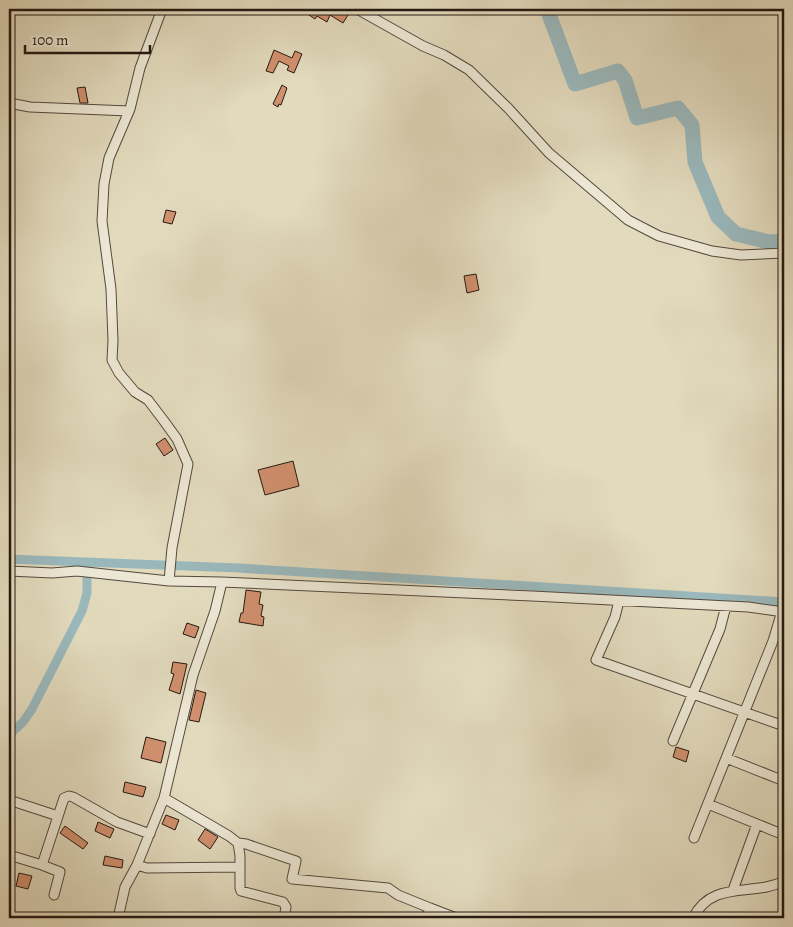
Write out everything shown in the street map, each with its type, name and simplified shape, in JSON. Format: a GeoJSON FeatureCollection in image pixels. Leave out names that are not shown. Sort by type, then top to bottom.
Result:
{"type":"FeatureCollection","features":[{"type":"Feature","properties":{"kind":"street"},"geometry":{"type":"LineString","coordinates":[[162,9],[140,68],[129,111],[109,158],[104,184],[102,221],[111,296],[112,360],[119,374],[135,392],[148,400],[164,421],[177,439],[188,464],[172,548],[169,579]]}},
{"type":"Feature","properties":{"kind":"street"},"geometry":{"type":"LineString","coordinates":[[357,9],[423,46],[444,54],[469,70],[549,152],[628,220],[659,236],[712,251],[741,255],[784,253]]}},
{"type":"Feature","properties":{"kind":"street"},"geometry":{"type":"LineString","coordinates":[[9,103],[30,107],[129,111]]}},
{"type":"Feature","properties":{"kind":"street"},"geometry":{"type":"LineString","coordinates":[[9,571],[52,573],[77,571],[128,578],[454,592],[619,602],[726,606],[783,611],[773,641],[694,838]]}},
{"type":"Feature","properties":{"kind":"street"},"geometry":{"type":"LineString","coordinates":[[118,918],[126,887],[164,798],[193,675],[215,611],[222,582]]}},
{"type":"Feature","properties":{"kind":"street"},"geometry":{"type":"LineString","coordinates":[[619,602],[616,617],[596,660],[784,726]]}},
{"type":"Feature","properties":{"kind":"street"},"geometry":{"type":"LineString","coordinates":[[673,741],[694,695],[720,629],[726,606]]}},
{"type":"Feature","properties":{"kind":"street"},"geometry":{"type":"LineString","coordinates":[[726,758],[784,781]]}},
{"type":"Feature","properties":{"kind":"street"},"geometry":{"type":"LineString","coordinates":[[42,865],[64,798],[69,796],[117,822],[150,834]]}},
{"type":"Feature","properties":{"kind":"street"},"geometry":{"type":"LineString","coordinates":[[164,798],[230,836],[238,843],[296,861],[292,879],[388,888],[398,895],[456,918]]}},
{"type":"Feature","properties":{"kind":"street"},"geometry":{"type":"LineString","coordinates":[[9,800],[58,816]]}},
{"type":"Feature","properties":{"kind":"street"},"geometry":{"type":"LineString","coordinates":[[708,804],[784,835]]}},
{"type":"Feature","properties":{"kind":"street"},"geometry":{"type":"LineString","coordinates":[[733,890],[757,824]]}},
{"type":"Feature","properties":{"kind":"street"},"geometry":{"type":"LineString","coordinates":[[238,843],[241,891],[283,902],[286,907],[284,918]]}},
{"type":"Feature","properties":{"kind":"street"},"geometry":{"type":"LineString","coordinates":[[9,855],[60,872],[54,895]]}},
{"type":"Feature","properties":{"kind":"street"},"geometry":{"type":"LineString","coordinates":[[137,865],[147,868],[240,867]]}},
{"type":"Feature","properties":{"kind":"street"},"geometry":{"type":"LineString","coordinates":[[694,918],[696,912],[719,894],[733,890],[772,887],[784,881]]}},
{"type":"Feature","properties":{"kind":"street"},"geometry":{"type":"LineString","coordinates":[[426,918],[430,908]]}},
{"type":"Feature","properties":{"kind":"building"},"geometry":{"type":"Polygon","coordinates":[[[313,9],[334,9],[337,11],[338,9],[348,15],[343,23],[330,15],[327,22],[317,16],[315,19],[309,15],[313,9]]]}},
{"type":"Feature","properties":{"kind":"building"},"geometry":{"type":"Polygon","coordinates":[[[274,50],[292,58],[295,51],[302,54],[294,73],[287,70],[289,66],[279,61],[273,73],[266,71],[274,50]]]}},
{"type":"Feature","properties":{"kind":"building"},"geometry":{"type":"Polygon","coordinates":[[[282,85],[287,88],[281,105],[279,104],[278,107],[273,104],[282,85]]]}},
{"type":"Feature","properties":{"kind":"building"},"geometry":{"type":"Polygon","coordinates":[[[85,87],[88,103],[80,103],[77,88],[85,87]]]}},
{"type":"Feature","properties":{"kind":"building"},"geometry":{"type":"Polygon","coordinates":[[[166,210],[176,212],[172,224],[163,222],[166,210]]]}},
{"type":"Feature","properties":{"kind":"building"},"geometry":{"type":"Polygon","coordinates":[[[476,274],[479,290],[467,293],[464,276],[476,274]]]}},
{"type":"Feature","properties":{"kind":"building"},"geometry":{"type":"Polygon","coordinates":[[[165,438],[173,450],[164,456],[156,444],[165,438]]]}},
{"type":"Feature","properties":{"kind":"building"},"geometry":{"type":"Polygon","coordinates":[[[293,461],[299,486],[265,495],[258,470],[293,461]]]}},
{"type":"Feature","properties":{"kind":"building"},"geometry":{"type":"Polygon","coordinates":[[[246,590],[261,592],[259,604],[263,605],[261,616],[264,617],[263,626],[239,622],[241,613],[243,613],[246,590]]]}},
{"type":"Feature","properties":{"kind":"building"},"geometry":{"type":"Polygon","coordinates":[[[187,623],[199,627],[195,638],[183,634],[187,623]]]}},
{"type":"Feature","properties":{"kind":"building"},"geometry":{"type":"Polygon","coordinates":[[[173,662],[187,664],[180,694],[169,690],[174,674],[171,673],[173,662]]]}},
{"type":"Feature","properties":{"kind":"building"},"geometry":{"type":"Polygon","coordinates":[[[196,690],[206,693],[199,722],[189,720],[196,690]]]}},
{"type":"Feature","properties":{"kind":"building"},"geometry":{"type":"Polygon","coordinates":[[[146,737],[166,742],[161,763],[141,758],[146,737]]]}},
{"type":"Feature","properties":{"kind":"building"},"geometry":{"type":"Polygon","coordinates":[[[676,747],[689,751],[686,762],[673,757],[676,747]]]}},
{"type":"Feature","properties":{"kind":"building"},"geometry":{"type":"Polygon","coordinates":[[[125,782],[146,787],[143,797],[123,792],[125,782]]]}},
{"type":"Feature","properties":{"kind":"building"},"geometry":{"type":"Polygon","coordinates":[[[166,815],[179,820],[175,830],[162,824],[166,815]]]}},
{"type":"Feature","properties":{"kind":"building"},"geometry":{"type":"Polygon","coordinates":[[[98,822],[114,829],[110,838],[95,831],[98,822]]]}},
{"type":"Feature","properties":{"kind":"building"},"geometry":{"type":"Polygon","coordinates":[[[65,826],[88,843],[83,849],[60,833],[65,826]]]}},
{"type":"Feature","properties":{"kind":"building"},"geometry":{"type":"Polygon","coordinates":[[[205,829],[218,837],[210,849],[198,840],[205,829]]]}},
{"type":"Feature","properties":{"kind":"building"},"geometry":{"type":"Polygon","coordinates":[[[105,856],[123,860],[122,868],[103,865],[105,856]]]}},
{"type":"Feature","properties":{"kind":"building"},"geometry":{"type":"Polygon","coordinates":[[[19,873],[32,876],[28,889],[16,886],[19,873]]]}},
{"type":"Feature","properties":{"kind":"waterway"},"geometry":{"type":"LineString","coordinates":[[547,9],[575,84],[618,71],[625,80],[637,118],[678,108],[692,125],[695,162],[718,217],[736,234],[769,242],[784,241]]}},
{"type":"Feature","properties":{"kind":"waterway"},"geometry":{"type":"LineString","coordinates":[[9,559],[238,568],[784,602]]}},
{"type":"Feature","properties":{"kind":"waterway"},"geometry":{"type":"LineString","coordinates":[[9,735],[23,722],[32,709],[82,611],[87,593],[87,565]]}}]}
